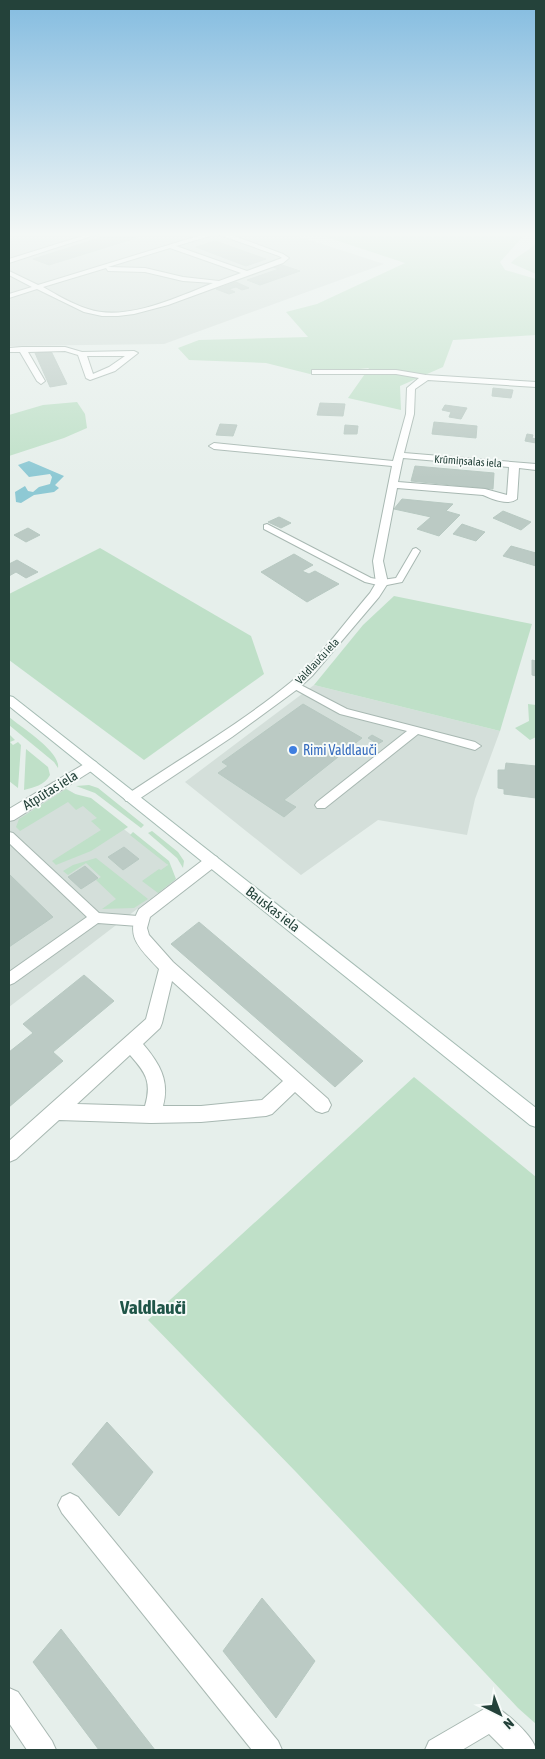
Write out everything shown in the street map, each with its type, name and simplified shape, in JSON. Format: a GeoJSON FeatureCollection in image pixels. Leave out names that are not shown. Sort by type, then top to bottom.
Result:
{"type":"FeatureCollection","features":[{"type":"Feature","properties":{"kind":"street"},"geometry":{"type":"LineString","coordinates":[[22,349],[41,382]]}},
{"type":"Feature","properties":{"kind":"street"},"geometry":{"type":"LineString","coordinates":[[9,350],[65,349],[82,354],[134,353],[112,369],[90,378],[82,354]]}},
{"type":"Feature","properties":{"kind":"street"},"geometry":{"type":"LineString","coordinates":[[315,372],[396,372],[426,378],[536,384]]}},
{"type":"Feature","properties":{"kind":"street"},"geometry":{"type":"LineString","coordinates":[[382,583],[378,561],[398,460],[410,414],[411,388],[426,378]]}},
{"type":"Feature","properties":{"kind":"street","name":"Krūmiņsalas iela"},"geometry":{"type":"LineString","coordinates":[[214,446],[398,460],[514,464],[536,467]]}},
{"type":"Feature","properties":{"kind":"street"},"geometry":{"type":"LineString","coordinates":[[393,485],[485,492],[496,497],[512,499],[514,464]]}},
{"type":"Feature","properties":{"kind":"street","name":"Valdlauču iela"},"geometry":{"type":"LineString","coordinates":[[131,798],[227,734],[308,674],[369,602],[382,583]]}},
{"type":"Feature","properties":{"kind":"street","name":"Bauskas iela"},"geometry":{"type":"LineString","coordinates":[[9,700],[536,1119]]}},
{"type":"Feature","properties":{"kind":"street","name":"Atpūtas iela"},"geometry":{"type":"LineString","coordinates":[[10,812],[91,765]]}},
{"type":"Feature","properties":{"kind":"street"},"geometry":{"type":"LineString","coordinates":[[212,861],[144,912],[138,921],[139,934],[167,967],[322,1105]]}},
{"type":"Feature","properties":{"kind":"street"},"geometry":{"type":"LineString","coordinates":[[9,1153],[154,1022],[167,967]]}},
{"type":"Feature","properties":{"kind":"street"},"geometry":{"type":"LineString","coordinates":[[131,1043],[155,1072],[158,1096],[151,1115]]}},
{"type":"Feature","properties":{"kind":"street"},"geometry":{"type":"LineString","coordinates":[[56,1111],[151,1115],[201,1114],[266,1108],[295,1082]]}},
{"type":"Feature","properties":{"kind":"street"},"geometry":{"type":"LineString","coordinates":[[70,1505],[269,1750]]}},
{"type":"Feature","properties":{"kind":"street"},"geometry":{"type":"LineString","coordinates":[[9,1701],[43,1750]]}},
{"type":"Feature","properties":{"kind":"street"},"geometry":{"type":"LineString","coordinates":[[438,1750],[490,1718],[524,1750]]}},
{"type":"Feature","properties":{"kind":"lane"},"geometry":{"type":"LineString","coordinates":[[267,527],[368,580],[382,583],[399,580],[416,551]]}},
{"type":"Feature","properties":{"kind":"lane"},"geometry":{"type":"LineString","coordinates":[[295,685],[344,712],[475,746]]}},
{"type":"Feature","properties":{"kind":"lane"},"geometry":{"type":"LineString","coordinates":[[321,805],[416,730]]}},
{"type":"Feature","properties":{"kind":"lane"},"geometry":{"type":"LineString","coordinates":[[9,836],[96,918]]}},
{"type":"Feature","properties":{"kind":"lane"},"geometry":{"type":"LineString","coordinates":[[9,979],[96,918],[138,921]]}},
{"type":"Feature","properties":{"kind":"shaded area"},"geometry":{"type":"Polygon","coordinates":[[[9,314],[246,314],[164,344],[9,346],[9,314]]]}},
{"type":"Feature","properties":{"kind":"shaded area"},"geometry":{"type":"Polygon","coordinates":[[[314,685],[500,731],[475,799],[467,835],[378,820],[301,875],[185,782],[314,685]]]}},
{"type":"Feature","properties":{"kind":"shaded area"},"geometry":{"type":"Polygon","coordinates":[[[53,781],[89,802],[166,862],[175,880],[9,1007],[9,809],[53,781]]]}},
{"type":"Feature","properties":{"kind":"green space"},"geometry":{"type":"Polygon","coordinates":[[[288,314],[536,314],[536,335],[453,340],[443,367],[400,386],[401,410],[348,398],[369,368],[310,374],[266,363],[189,360],[178,348],[199,340],[308,337],[288,314]]]}},
{"type":"Feature","properties":{"kind":"green space"},"geometry":{"type":"Polygon","coordinates":[[[77,402],[85,414],[87,428],[64,438],[9,456],[9,415],[43,405],[77,402]]]}},
{"type":"Feature","properties":{"kind":"green space"},"geometry":{"type":"Polygon","coordinates":[[[100,548],[251,636],[264,674],[144,760],[9,660],[9,594],[100,548]]]}},
{"type":"Feature","properties":{"kind":"green space"},"geometry":{"type":"Polygon","coordinates":[[[394,596],[532,624],[500,731],[314,685],[363,625],[394,596]]]}},
{"type":"Feature","properties":{"kind":"green space"},"geometry":{"type":"Polygon","coordinates":[[[528,704],[536,705],[536,737],[530,740],[515,728],[529,721],[528,704]]]}},
{"type":"Feature","properties":{"kind":"green space"},"geometry":{"type":"Polygon","coordinates":[[[9,717],[47,747],[57,762],[58,768],[54,762],[9,725],[9,717]]]}},
{"type":"Feature","properties":{"kind":"green space"},"geometry":{"type":"Polygon","coordinates":[[[9,734],[15,740],[10,742],[13,745],[18,742],[21,745],[18,788],[9,781],[9,734]]]}},
{"type":"Feature","properties":{"kind":"green space"},"geometry":{"type":"Polygon","coordinates":[[[26,749],[48,767],[50,775],[42,784],[24,790],[26,749]]]}},
{"type":"Feature","properties":{"kind":"green space"},"geometry":{"type":"Polygon","coordinates":[[[89,785],[98,788],[144,825],[141,828],[95,793],[76,786],[89,785]]]}},
{"type":"Feature","properties":{"kind":"green space"},"geometry":{"type":"Polygon","coordinates":[[[66,789],[75,794],[91,798],[128,827],[91,851],[56,865],[52,861],[101,830],[91,821],[97,818],[83,806],[76,810],[68,802],[20,831],[16,827],[19,819],[66,789]]]}},
{"type":"Feature","properties":{"kind":"green space"},"geometry":{"type":"Polygon","coordinates":[[[152,831],[178,852],[184,861],[183,868],[177,858],[148,833],[152,831]]]}},
{"type":"Feature","properties":{"kind":"green space"},"geometry":{"type":"Polygon","coordinates":[[[133,832],[169,861],[176,879],[158,893],[142,881],[168,865],[130,835],[133,832]]]}},
{"type":"Feature","properties":{"kind":"green space"},"geometry":{"type":"Polygon","coordinates":[[[96,858],[148,899],[134,908],[102,909],[116,899],[96,880],[101,877],[86,863],[68,875],[63,871],[73,865],[96,858]]]}},
{"type":"Feature","properties":{"kind":"green space"},"geometry":{"type":"Polygon","coordinates":[[[414,1077],[536,1177],[536,1724],[518,1708],[296,1472],[148,1320],[414,1077]]]}},
{"type":"Feature","properties":{"kind":"water"},"geometry":{"type":"Polygon","coordinates":[[[29,461],[64,476],[55,485],[59,488],[54,492],[34,495],[21,503],[16,502],[15,492],[25,486],[28,491],[33,492],[39,487],[50,484],[52,477],[50,474],[29,477],[18,465],[29,461]]]}},
{"type":"Feature","properties":{"kind":"building"},"geometry":{"type":"Polygon","coordinates":[[[51,351],[67,384],[50,387],[35,353],[51,351]]]}},
{"type":"Feature","properties":{"kind":"building"},"geometry":{"type":"Polygon","coordinates":[[[493,388],[513,390],[511,398],[492,396],[493,388]]]}},
{"type":"Feature","properties":{"kind":"building"},"geometry":{"type":"Polygon","coordinates":[[[320,403],[345,404],[343,416],[317,415],[320,403]]]}},
{"type":"Feature","properties":{"kind":"building"},"geometry":{"type":"Polygon","coordinates":[[[445,405],[467,408],[461,419],[449,417],[451,412],[442,410],[445,405]]]}},
{"type":"Feature","properties":{"kind":"building"},"geometry":{"type":"Polygon","coordinates":[[[434,422],[477,426],[476,438],[432,434],[434,422]]]}},
{"type":"Feature","properties":{"kind":"building"},"geometry":{"type":"Polygon","coordinates":[[[220,424],[237,425],[233,436],[216,435],[220,424]]]}},
{"type":"Feature","properties":{"kind":"building"},"geometry":{"type":"Polygon","coordinates":[[[345,425],[358,426],[357,434],[344,434],[345,425]]]}},
{"type":"Feature","properties":{"kind":"building"},"geometry":{"type":"Polygon","coordinates":[[[527,434],[533,435],[532,438],[536,439],[536,443],[525,441],[527,434]]]}},
{"type":"Feature","properties":{"kind":"building"},"geometry":{"type":"Polygon","coordinates":[[[415,466],[494,473],[493,489],[411,481],[415,466]]]}},
{"type":"Feature","properties":{"kind":"building"},"geometry":{"type":"Polygon","coordinates":[[[402,499],[453,504],[446,511],[460,515],[439,536],[417,529],[431,517],[394,509],[402,499]]]}},
{"type":"Feature","properties":{"kind":"building"},"geometry":{"type":"Polygon","coordinates":[[[503,511],[531,522],[521,530],[493,518],[503,511]]]}},
{"type":"Feature","properties":{"kind":"building"},"geometry":{"type":"Polygon","coordinates":[[[279,517],[291,523],[281,528],[268,522],[279,517]]]}},
{"type":"Feature","properties":{"kind":"building"},"geometry":{"type":"Polygon","coordinates":[[[462,524],[485,532],[476,541],[453,534],[462,524]]]}},
{"type":"Feature","properties":{"kind":"building"},"geometry":{"type":"Polygon","coordinates":[[[28,528],[40,535],[26,542],[14,535],[28,528]]]}},
{"type":"Feature","properties":{"kind":"building"},"geometry":{"type":"Polygon","coordinates":[[[511,546],[536,553],[536,566],[503,556],[511,546]]]}},
{"type":"Feature","properties":{"kind":"building"},"geometry":{"type":"Polygon","coordinates":[[[294,554],[313,565],[302,571],[309,574],[315,571],[339,584],[307,602],[261,572],[294,554]]]}},
{"type":"Feature","properties":{"kind":"building"},"geometry":{"type":"Polygon","coordinates":[[[17,560],[38,572],[26,578],[16,572],[9,576],[9,564],[17,560]]]}},
{"type":"Feature","properties":{"kind":"building"},"geometry":{"type":"Polygon","coordinates":[[[532,660],[536,661],[536,676],[532,675],[532,660]]]}},
{"type":"Feature","properties":{"kind":"building","name":"Rimi Valdlauči"},"geometry":{"type":"Polygon","coordinates":[[[303,704],[362,738],[284,800],[296,807],[284,817],[218,773],[228,766],[222,762],[303,704]]]}},
{"type":"Feature","properties":{"kind":"building"},"geometry":{"type":"Polygon","coordinates":[[[372,735],[383,741],[378,744],[368,738],[372,735]]]}},
{"type":"Feature","properties":{"kind":"building"},"geometry":{"type":"Polygon","coordinates":[[[506,763],[536,766],[536,798],[504,794],[504,789],[498,788],[498,770],[505,770],[506,763]]]}},
{"type":"Feature","properties":{"kind":"building"},"geometry":{"type":"Polygon","coordinates":[[[124,847],[139,859],[123,870],[108,857],[124,847]]]}},
{"type":"Feature","properties":{"kind":"building"},"geometry":{"type":"Polygon","coordinates":[[[85,866],[98,878],[81,889],[68,877],[85,866]]]}},
{"type":"Feature","properties":{"kind":"building"},"geometry":{"type":"Polygon","coordinates":[[[9,874],[53,917],[9,947],[9,874]]]}},
{"type":"Feature","properties":{"kind":"building"},"geometry":{"type":"Polygon","coordinates":[[[199,922],[363,1061],[335,1087],[171,944],[199,922]]]}},
{"type":"Feature","properties":{"kind":"building"},"geometry":{"type":"Polygon","coordinates":[[[84,975],[114,1001],[53,1052],[63,1061],[9,1107],[9,1052],[33,1033],[23,1024],[84,975]]]}},
{"type":"Feature","properties":{"kind":"building"},"geometry":{"type":"Polygon","coordinates":[[[107,1422],[153,1472],[119,1516],[72,1464],[107,1422]]]}},
{"type":"Feature","properties":{"kind":"building"},"geometry":{"type":"Polygon","coordinates":[[[262,1598],[315,1661],[276,1718],[223,1651],[262,1598]]]}},
{"type":"Feature","properties":{"kind":"building"},"geometry":{"type":"Polygon","coordinates":[[[61,1629],[155,1750],[99,1750],[33,1662],[61,1629]]]}},
{"type":"Feature","properties":{"kind":"place","name":"Rimi Valdlauči"},"geometry":{"type":"Point","coordinates":[293,750]}},
{"type":"Feature","properties":{"kind":"district","name":"Valdlauči"},"geometry":{"type":"Point","coordinates":[153,1307]}}]}
